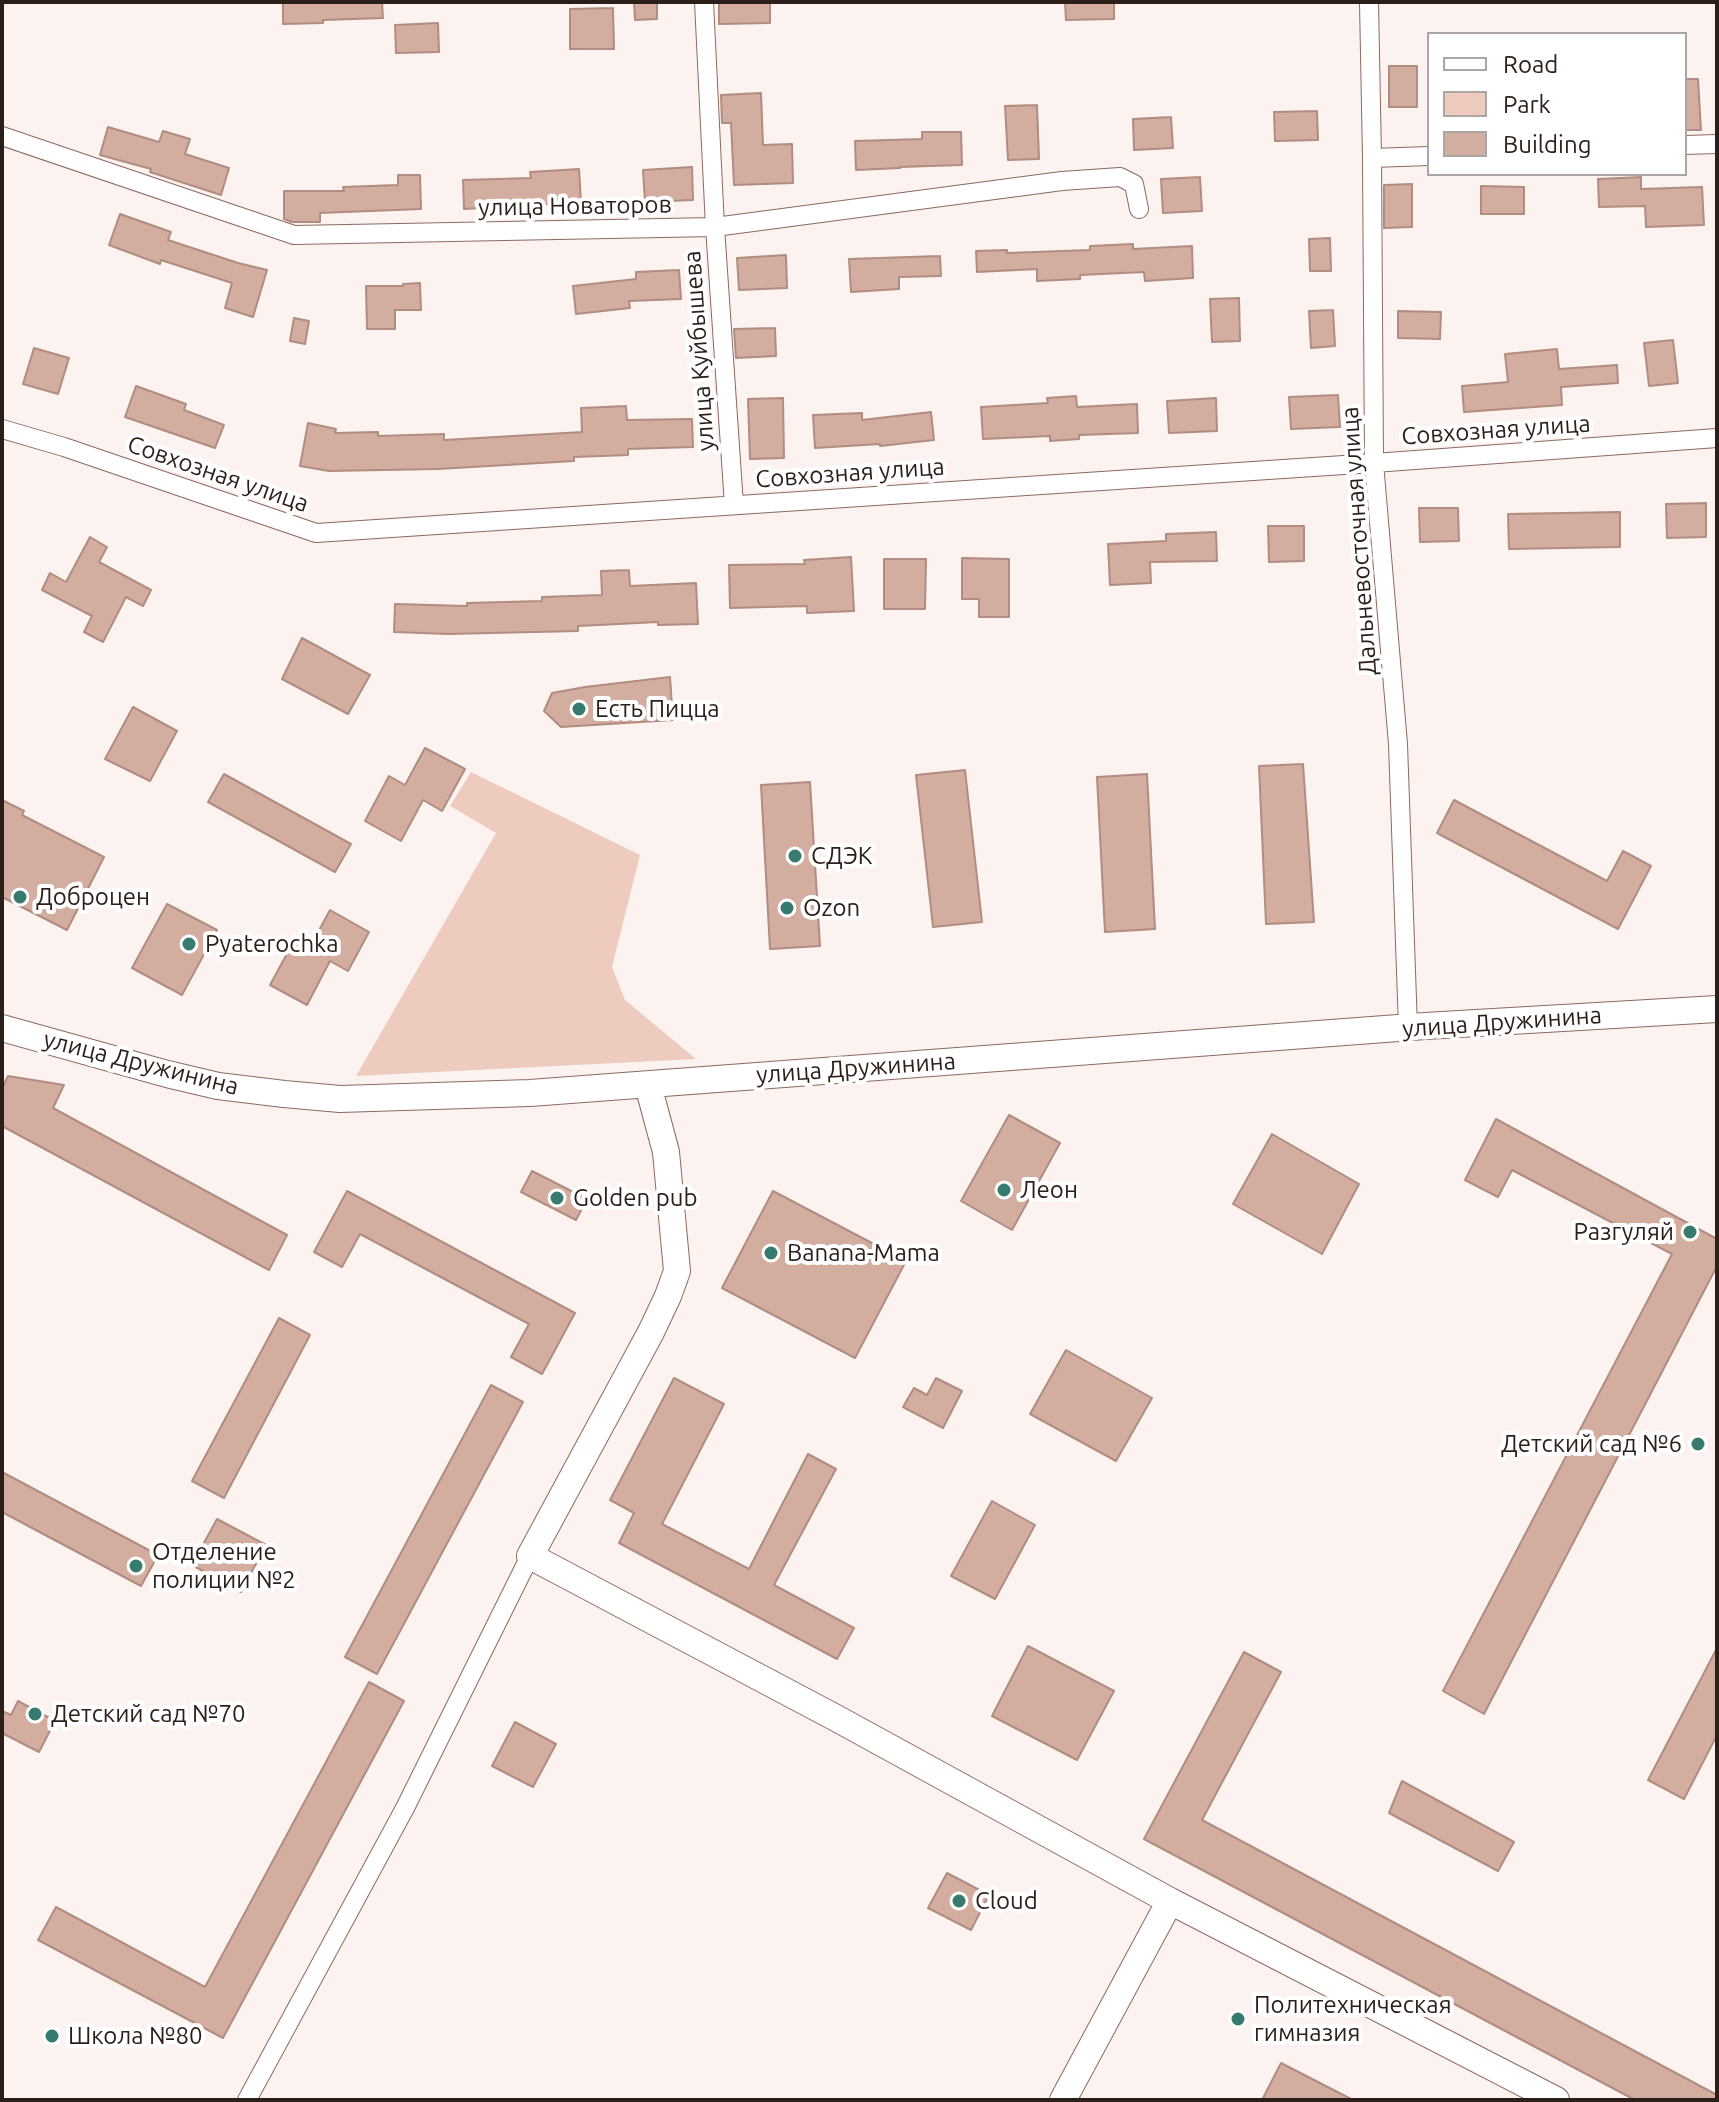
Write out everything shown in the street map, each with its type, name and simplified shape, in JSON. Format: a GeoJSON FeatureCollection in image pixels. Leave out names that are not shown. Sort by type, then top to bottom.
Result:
{"type":"FeatureCollection","features":[{"type":"Feature","properties":{"kind":"street","name":"улица Куйбышева"},"geometry":{"type":"LineString","coordinates":[[704,2],[715,227],[734,505]]}},
{"type":"Feature","properties":{"kind":"street","name":"Дальневосточная улица"},"geometry":{"type":"LineString","coordinates":[[1369,2],[1374,463],[1398,744],[1408,1028]]}},
{"type":"Feature","properties":{"kind":"street","name":"улица Новаторов"},"geometry":{"type":"LineString","coordinates":[[2,136],[294,235],[715,227],[1062,181],[1120,177],[1134,184],[1139,209]]}},
{"type":"Feature","properties":{"kind":"street"},"geometry":{"type":"LineString","coordinates":[[1687,145],[1717,144]]}},
{"type":"Feature","properties":{"kind":"street"},"geometry":{"type":"LineString","coordinates":[[1372,158],[1427,156]]}},
{"type":"Feature","properties":{"kind":"street","name":"Совхозная улица"},"geometry":{"type":"LineString","coordinates":[[2,429],[64,447],[316,533],[1717,438]]}},
{"type":"Feature","properties":{"kind":"street","name":"улица Дружинина"},"geometry":{"type":"LineString","coordinates":[[2,1028],[218,1086],[356,1098],[530,1093],[1408,1028],[1717,1009]]}},
{"type":"Feature","properties":{"kind":"street"},"geometry":{"type":"LineString","coordinates":[[247,2100],[405,1808],[530,1556],[668,1296],[677,1271],[666,1152],[648,1085]]}},
{"type":"Feature","properties":{"kind":"street"},"geometry":{"type":"LineString","coordinates":[[530,1556],[836,1718],[1170,1901],[1556,2100]]}},
{"type":"Feature","properties":{"kind":"street"},"geometry":{"type":"LineString","coordinates":[[1063,2100],[1170,1901]]}},
{"type":"Feature","properties":{"kind":"green space"},"geometry":{"type":"Polygon","coordinates":[[[471,772],[640,855],[612,967],[625,1000],[696,1059],[356,1076],[496,833],[450,806],[471,772]]]}},
{"type":"Feature","properties":{"kind":"building"},"geometry":{"type":"Polygon","coordinates":[[[283,2],[382,2],[383,18],[283,24],[283,2]]]}},
{"type":"Feature","properties":{"kind":"building"},"geometry":{"type":"Polygon","coordinates":[[[634,2],[657,2],[657,19],[635,20],[634,2]]]}},
{"type":"Feature","properties":{"kind":"building"},"geometry":{"type":"Polygon","coordinates":[[[719,2],[770,2],[770,23],[719,24],[719,2]]]}},
{"type":"Feature","properties":{"kind":"building"},"geometry":{"type":"Polygon","coordinates":[[[1065,2],[1114,2],[1114,19],[1066,20],[1065,2]]]}},
{"type":"Feature","properties":{"kind":"building"},"geometry":{"type":"Polygon","coordinates":[[[613,8],[614,49],[570,49],[570,9],[613,8]]]}},
{"type":"Feature","properties":{"kind":"building"},"geometry":{"type":"Polygon","coordinates":[[[438,23],[439,52],[396,53],[395,25],[438,23]]]}},
{"type":"Feature","properties":{"kind":"building"},"geometry":{"type":"Polygon","coordinates":[[[1389,66],[1417,66],[1417,107],[1389,107],[1389,66]]]}},
{"type":"Feature","properties":{"kind":"building"},"geometry":{"type":"Polygon","coordinates":[[[1687,79],[1698,79],[1701,130],[1687,130],[1687,79]]]}},
{"type":"Feature","properties":{"kind":"building"},"geometry":{"type":"Polygon","coordinates":[[[761,93],[763,145],[792,144],[793,183],[734,185],[731,123],[722,123],[721,95],[761,93]]]}},
{"type":"Feature","properties":{"kind":"building"},"geometry":{"type":"Polygon","coordinates":[[[1037,105],[1039,159],[1008,160],[1005,106],[1037,105]]]}},
{"type":"Feature","properties":{"kind":"building"},"geometry":{"type":"Polygon","coordinates":[[[1317,111],[1318,140],[1275,141],[1274,112],[1317,111]]]}},
{"type":"Feature","properties":{"kind":"building"},"geometry":{"type":"Polygon","coordinates":[[[1171,117],[1173,148],[1134,150],[1133,119],[1171,117]]]}},
{"type":"Feature","properties":{"kind":"building"},"geometry":{"type":"Polygon","coordinates":[[[108,127],[159,142],[163,131],[190,139],[185,154],[229,168],[221,195],[150,172],[151,169],[100,155],[108,127]]]}},
{"type":"Feature","properties":{"kind":"building"},"geometry":{"type":"Polygon","coordinates":[[[922,132],[961,132],[962,165],[856,170],[855,141],[922,139],[922,132]]]}},
{"type":"Feature","properties":{"kind":"building"},"geometry":{"type":"Polygon","coordinates":[[[692,167],[693,200],[645,202],[643,170],[692,167]]]}},
{"type":"Feature","properties":{"kind":"building"},"geometry":{"type":"Polygon","coordinates":[[[579,169],[581,202],[464,209],[463,180],[531,178],[530,172],[579,169]]]}},
{"type":"Feature","properties":{"kind":"building"},"geometry":{"type":"Polygon","coordinates":[[[398,175],[420,175],[421,209],[320,213],[320,222],[284,219],[284,191],[344,191],[343,187],[398,185],[398,175]]]}},
{"type":"Feature","properties":{"kind":"building"},"geometry":{"type":"Polygon","coordinates":[[[1200,177],[1202,211],[1163,213],[1161,179],[1200,177]]]}},
{"type":"Feature","properties":{"kind":"building"},"geometry":{"type":"Polygon","coordinates":[[[1641,177],[1641,189],[1702,187],[1704,225],[1646,227],[1645,206],[1599,207],[1598,179],[1641,177]]]}},
{"type":"Feature","properties":{"kind":"building"},"geometry":{"type":"Polygon","coordinates":[[[1412,184],[1412,227],[1384,228],[1384,185],[1412,184]]]}},
{"type":"Feature","properties":{"kind":"building"},"geometry":{"type":"Polygon","coordinates":[[[1481,186],[1524,187],[1524,214],[1481,214],[1481,186]]]}},
{"type":"Feature","properties":{"kind":"building"},"geometry":{"type":"Polygon","coordinates":[[[120,214],[171,232],[168,240],[267,270],[253,317],[225,308],[232,283],[161,260],[160,264],[109,245],[120,214]]]}},
{"type":"Feature","properties":{"kind":"building"},"geometry":{"type":"Polygon","coordinates":[[[1330,238],[1331,271],[1310,271],[1309,239],[1330,238]]]}},
{"type":"Feature","properties":{"kind":"building"},"geometry":{"type":"Polygon","coordinates":[[[1133,244],[1133,249],[1192,246],[1193,278],[1145,281],[1144,272],[1037,281],[1037,269],[977,272],[976,251],[1090,250],[1090,246],[1133,244]]]}},
{"type":"Feature","properties":{"kind":"building"},"geometry":{"type":"Polygon","coordinates":[[[786,255],[787,288],[739,290],[737,258],[786,255]]]}},
{"type":"Feature","properties":{"kind":"building"},"geometry":{"type":"Polygon","coordinates":[[[940,256],[941,276],[899,277],[899,289],[851,292],[849,259],[940,256]]]}},
{"type":"Feature","properties":{"kind":"building"},"geometry":{"type":"Polygon","coordinates":[[[679,270],[681,299],[629,301],[630,308],[576,314],[573,286],[636,279],[636,272],[679,270]]]}},
{"type":"Feature","properties":{"kind":"building"},"geometry":{"type":"Polygon","coordinates":[[[420,283],[421,310],[395,310],[395,329],[367,329],[366,286],[420,283]]]}},
{"type":"Feature","properties":{"kind":"building"},"geometry":{"type":"Polygon","coordinates":[[[1239,298],[1240,341],[1212,342],[1210,299],[1239,298]]]}},
{"type":"Feature","properties":{"kind":"building"},"geometry":{"type":"Polygon","coordinates":[[[1333,310],[1335,346],[1311,348],[1309,311],[1333,310]]]}},
{"type":"Feature","properties":{"kind":"building"},"geometry":{"type":"Polygon","coordinates":[[[1398,311],[1441,312],[1440,339],[1398,338],[1398,311]]]}},
{"type":"Feature","properties":{"kind":"building"},"geometry":{"type":"Polygon","coordinates":[[[294,318],[309,321],[305,344],[290,341],[294,318]]]}},
{"type":"Feature","properties":{"kind":"building"},"geometry":{"type":"Polygon","coordinates":[[[775,328],[776,356],[736,358],[734,329],[775,328]]]}},
{"type":"Feature","properties":{"kind":"building"},"geometry":{"type":"Polygon","coordinates":[[[1673,340],[1678,383],[1649,386],[1644,343],[1673,340]]]}},
{"type":"Feature","properties":{"kind":"building"},"geometry":{"type":"Polygon","coordinates":[[[34,348],[69,358],[58,394],[23,384],[34,348]]]}},
{"type":"Feature","properties":{"kind":"building"},"geometry":{"type":"Polygon","coordinates":[[[1557,349],[1559,369],[1617,365],[1618,383],[1561,387],[1562,405],[1464,412],[1462,386],[1508,382],[1505,354],[1557,349]]]}},
{"type":"Feature","properties":{"kind":"building"},"geometry":{"type":"Polygon","coordinates":[[[136,386],[186,404],[184,410],[224,425],[215,448],[125,417],[136,386]]]}},
{"type":"Feature","properties":{"kind":"building"},"geometry":{"type":"Polygon","coordinates":[[[1338,395],[1340,427],[1291,429],[1289,397],[1338,395]]]}},
{"type":"Feature","properties":{"kind":"building"},"geometry":{"type":"Polygon","coordinates":[[[1076,396],[1077,407],[1137,404],[1138,433],[1079,435],[1079,439],[1050,441],[1050,436],[983,439],[981,407],[1048,403],[1047,398],[1076,396]]]}},
{"type":"Feature","properties":{"kind":"building"},"geometry":{"type":"Polygon","coordinates":[[[783,398],[784,458],[750,459],[748,399],[783,398]]]}},
{"type":"Feature","properties":{"kind":"building"},"geometry":{"type":"Polygon","coordinates":[[[1216,398],[1217,431],[1169,433],[1167,401],[1216,398]]]}},
{"type":"Feature","properties":{"kind":"building"},"geometry":{"type":"Polygon","coordinates":[[[626,406],[627,420],[692,419],[693,447],[628,449],[628,455],[574,457],[574,461],[438,469],[329,471],[300,466],[308,423],[336,429],[335,433],[378,432],[378,436],[444,434],[444,440],[582,432],[581,408],[626,406]]]}},
{"type":"Feature","properties":{"kind":"building"},"geometry":{"type":"Polygon","coordinates":[[[931,412],[934,440],[815,448],[813,415],[862,413],[862,420],[931,412]]]}},
{"type":"Feature","properties":{"kind":"building"},"geometry":{"type":"Polygon","coordinates":[[[1706,503],[1706,537],[1667,538],[1666,504],[1706,503]]]}},
{"type":"Feature","properties":{"kind":"building"},"geometry":{"type":"Polygon","coordinates":[[[1419,508],[1458,508],[1459,541],[1420,542],[1419,508]]]}},
{"type":"Feature","properties":{"kind":"building"},"geometry":{"type":"Polygon","coordinates":[[[1620,512],[1620,547],[1509,549],[1508,514],[1620,512]]]}},
{"type":"Feature","properties":{"kind":"building"},"geometry":{"type":"Polygon","coordinates":[[[1268,526],[1304,526],[1304,561],[1269,562],[1268,526]]]}},
{"type":"Feature","properties":{"kind":"building"},"geometry":{"type":"Polygon","coordinates":[[[1216,532],[1217,561],[1150,562],[1151,583],[1110,585],[1108,544],[1166,541],[1166,534],[1216,532]]]}},
{"type":"Feature","properties":{"kind":"building"},"geometry":{"type":"Polygon","coordinates":[[[90,537],[107,547],[99,562],[151,590],[143,606],[126,597],[103,642],[84,632],[92,616],[42,590],[50,573],[66,582],[90,537]]]}},
{"type":"Feature","properties":{"kind":"building"},"geometry":{"type":"Polygon","coordinates":[[[851,557],[854,611],[807,613],[807,606],[730,608],[729,565],[805,564],[804,560],[851,557]]]}},
{"type":"Feature","properties":{"kind":"building"},"geometry":{"type":"Polygon","coordinates":[[[962,558],[1009,559],[1009,617],[979,617],[979,599],[962,599],[962,558]]]}},
{"type":"Feature","properties":{"kind":"building"},"geometry":{"type":"Polygon","coordinates":[[[884,559],[926,559],[925,609],[884,609],[884,559]]]}},
{"type":"Feature","properties":{"kind":"building"},"geometry":{"type":"Polygon","coordinates":[[[629,570],[630,586],[696,583],[698,624],[658,625],[658,622],[578,626],[578,631],[394,632],[395,604],[467,606],[467,603],[542,601],[542,597],[602,595],[601,571],[629,570]]]}},
{"type":"Feature","properties":{"kind":"building"},"geometry":{"type":"Polygon","coordinates":[[[302,638],[370,675],[348,714],[282,679],[302,638]]]}},
{"type":"Feature","properties":{"kind":"building"},"geometry":{"type":"Polygon","coordinates":[[[670,677],[673,720],[561,727],[544,711],[552,693],[670,677]]]}},
{"type":"Feature","properties":{"kind":"building"},"geometry":{"type":"Polygon","coordinates":[[[133,707],[177,731],[150,781],[105,759],[133,707]]]}},
{"type":"Feature","properties":{"kind":"building"},"geometry":{"type":"Polygon","coordinates":[[[425,748],[465,769],[442,811],[423,800],[401,841],[365,821],[389,776],[405,785],[425,748]]]}},
{"type":"Feature","properties":{"kind":"building"},"geometry":{"type":"Polygon","coordinates":[[[1303,764],[1314,922],[1266,924],[1259,766],[1303,764]]]}},
{"type":"Feature","properties":{"kind":"building"},"geometry":{"type":"Polygon","coordinates":[[[965,770],[982,922],[933,927],[916,775],[965,770]]]}},
{"type":"Feature","properties":{"kind":"building"},"geometry":{"type":"Polygon","coordinates":[[[224,774],[351,844],[335,872],[208,802],[224,774]]]}},
{"type":"Feature","properties":{"kind":"building"},"geometry":{"type":"Polygon","coordinates":[[[1147,774],[1155,929],[1105,932],[1097,777],[1147,774]]]}},
{"type":"Feature","properties":{"kind":"building"},"geometry":{"type":"Polygon","coordinates":[[[810,782],[820,946],[770,949],[761,785],[810,782]]]}},
{"type":"Feature","properties":{"kind":"building"},"geometry":{"type":"Polygon","coordinates":[[[2,800],[24,811],[22,815],[104,857],[67,930],[2,897],[2,800]]]}},
{"type":"Feature","properties":{"kind":"building"},"geometry":{"type":"Polygon","coordinates":[[[1454,800],[1607,881],[1623,851],[1651,866],[1618,929],[1437,833],[1454,800]]]}},
{"type":"Feature","properties":{"kind":"building"},"geometry":{"type":"Polygon","coordinates":[[[167,904],[217,930],[182,995],[132,968],[167,904]]]}},
{"type":"Feature","properties":{"kind":"building"},"geometry":{"type":"Polygon","coordinates":[[[330,910],[369,932],[348,971],[330,961],[307,1005],[270,985],[295,939],[310,947],[330,910]]]}},
{"type":"Feature","properties":{"kind":"building"},"geometry":{"type":"Polygon","coordinates":[[[8,1076],[64,1085],[53,1108],[287,1235],[269,1270],[2,1126],[2,1089],[8,1076]]]}},
{"type":"Feature","properties":{"kind":"building"},"geometry":{"type":"Polygon","coordinates":[[[1009,1115],[1060,1143],[1012,1230],[961,1201],[1009,1115]]]}},
{"type":"Feature","properties":{"kind":"building"},"geometry":{"type":"Polygon","coordinates":[[[1496,1119],[1717,1239],[1717,1266],[1484,1714],[1443,1691],[1672,1254],[1512,1170],[1498,1197],[1465,1180],[1496,1119]]]}},
{"type":"Feature","properties":{"kind":"building"},"geometry":{"type":"Polygon","coordinates":[[[1272,1134],[1359,1184],[1322,1254],[1233,1204],[1272,1134]]]}},
{"type":"Feature","properties":{"kind":"building"},"geometry":{"type":"Polygon","coordinates":[[[532,1171],[587,1199],[576,1220],[521,1192],[532,1171]]]}},
{"type":"Feature","properties":{"kind":"building"},"geometry":{"type":"Polygon","coordinates":[[[347,1191],[575,1313],[542,1374],[511,1357],[529,1324],[360,1234],[342,1267],[314,1252],[347,1191]]]}},
{"type":"Feature","properties":{"kind":"building"},"geometry":{"type":"Polygon","coordinates":[[[773,1191],[906,1261],[855,1358],[722,1288],[773,1191]]]}},
{"type":"Feature","properties":{"kind":"building"},"geometry":{"type":"Polygon","coordinates":[[[279,1318],[310,1335],[224,1498],[192,1481],[279,1318]]]}},
{"type":"Feature","properties":{"kind":"building"},"geometry":{"type":"Polygon","coordinates":[[[1066,1350],[1152,1398],[1116,1461],[1030,1414],[1066,1350]]]}},
{"type":"Feature","properties":{"kind":"building"},"geometry":{"type":"Polygon","coordinates":[[[674,1378],[724,1404],[662,1524],[749,1569],[808,1454],[836,1469],[774,1585],[854,1628],[837,1659],[619,1543],[634,1513],[610,1500],[674,1378]]]}},
{"type":"Feature","properties":{"kind":"building"},"geometry":{"type":"Polygon","coordinates":[[[936,1378],[962,1391],[943,1428],[903,1407],[914,1388],[927,1395],[936,1378]]]}},
{"type":"Feature","properties":{"kind":"building"},"geometry":{"type":"Polygon","coordinates":[[[491,1385],[523,1402],[377,1674],[345,1657],[491,1385]]]}},
{"type":"Feature","properties":{"kind":"building"},"geometry":{"type":"Polygon","coordinates":[[[2,1472],[158,1555],[141,1586],[2,1512],[2,1472]]]}},
{"type":"Feature","properties":{"kind":"building"},"geometry":{"type":"Polygon","coordinates":[[[992,1501],[1035,1525],[995,1599],[951,1576],[992,1501]]]}},
{"type":"Feature","properties":{"kind":"building"},"geometry":{"type":"Polygon","coordinates":[[[217,1519],[266,1545],[241,1592],[192,1565],[217,1519]]]}},
{"type":"Feature","properties":{"kind":"building"},"geometry":{"type":"Polygon","coordinates":[[[1028,1646],[1114,1691],[1077,1760],[992,1716],[1028,1646]]]}},
{"type":"Feature","properties":{"kind":"building"},"geometry":{"type":"Polygon","coordinates":[[[1717,1648],[1717,1735],[1684,1799],[1648,1780],[1717,1648]]]}},
{"type":"Feature","properties":{"kind":"building"},"geometry":{"type":"Polygon","coordinates":[[[1244,1652],[1281,1672],[1202,1820],[1717,2095],[1717,2100],[1635,2100],[1144,1839],[1244,1652]]]}},
{"type":"Feature","properties":{"kind":"building"},"geometry":{"type":"Polygon","coordinates":[[[369,1682],[404,1701],[223,2038],[38,1940],[56,1907],[205,1987],[369,1682]]]}},
{"type":"Feature","properties":{"kind":"building"},"geometry":{"type":"Polygon","coordinates":[[[18,1701],[55,1721],[39,1752],[2,1733],[2,1711],[11,1715],[18,1701]]]}},
{"type":"Feature","properties":{"kind":"building"},"geometry":{"type":"Polygon","coordinates":[[[515,1722],[556,1744],[533,1787],[492,1766],[515,1722]]]}},
{"type":"Feature","properties":{"kind":"building"},"geometry":{"type":"Polygon","coordinates":[[[1402,1781],[1514,1842],[1498,1871],[1389,1813],[1402,1781]]]}},
{"type":"Feature","properties":{"kind":"building","name":"Cloud"},"geometry":{"type":"Polygon","coordinates":[[[947,1873],[989,1895],[971,1930],[928,1908],[947,1873]]]}},
{"type":"Feature","properties":{"kind":"building"},"geometry":{"type":"Polygon","coordinates":[[[1281,2063],[1353,2100],[1262,2100],[1281,2063]]]}},
{"type":"Feature","properties":{"kind":"place","name":"Есть Пицца"},"geometry":{"type":"Point","coordinates":[579,709]}},
{"type":"Feature","properties":{"kind":"place","name":"СДЭК"},"geometry":{"type":"Point","coordinates":[795,856]}},
{"type":"Feature","properties":{"kind":"place","name":"Доброцен"},"geometry":{"type":"Point","coordinates":[20,897]}},
{"type":"Feature","properties":{"kind":"place","name":"Ozon"},"geometry":{"type":"Point","coordinates":[787,908]}},
{"type":"Feature","properties":{"kind":"place","name":"Pyaterochka"},"geometry":{"type":"Point","coordinates":[189,944]}},
{"type":"Feature","properties":{"kind":"place","name":"Леон"},"geometry":{"type":"Point","coordinates":[1004,1190]}},
{"type":"Feature","properties":{"kind":"place","name":"Golden pub"},"geometry":{"type":"Point","coordinates":[557,1198]}},
{"type":"Feature","properties":{"kind":"place","name":"Разгуляй"},"geometry":{"type":"Point","coordinates":[1690,1232]}},
{"type":"Feature","properties":{"kind":"place","name":"Banana-Mama"},"geometry":{"type":"Point","coordinates":[771,1253]}},
{"type":"Feature","properties":{"kind":"place","name":"Детский сад №6"},"geometry":{"type":"Point","coordinates":[1698,1444]}},
{"type":"Feature","properties":{"kind":"place","name":"Отделение полиции №2"},"geometry":{"type":"Point","coordinates":[136,1566]}},
{"type":"Feature","properties":{"kind":"place","name":"Детский сад №70"},"geometry":{"type":"Point","coordinates":[35,1714]}},
{"type":"Feature","properties":{"kind":"place","name":"Cloud"},"geometry":{"type":"Point","coordinates":[959,1901]}},
{"type":"Feature","properties":{"kind":"place","name":"Политехническая гимназия"},"geometry":{"type":"Point","coordinates":[1238,2019]}},
{"type":"Feature","properties":{"kind":"place","name":"Школа №80"},"geometry":{"type":"Point","coordinates":[52,2036]}}]}
